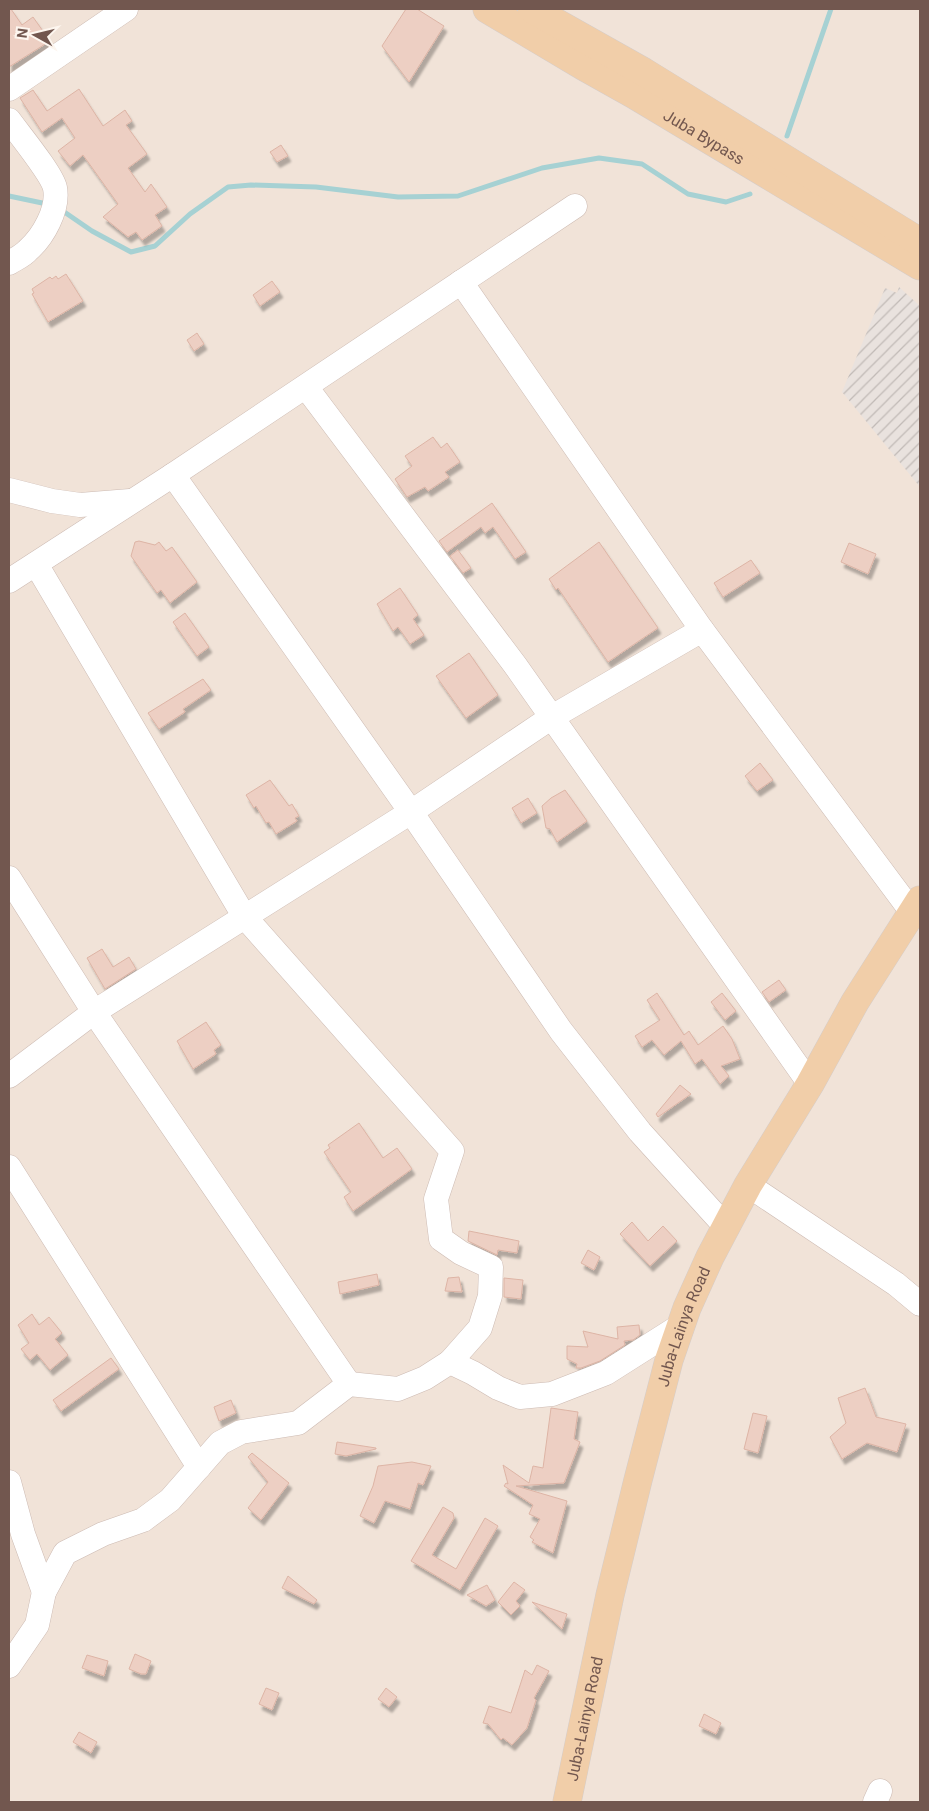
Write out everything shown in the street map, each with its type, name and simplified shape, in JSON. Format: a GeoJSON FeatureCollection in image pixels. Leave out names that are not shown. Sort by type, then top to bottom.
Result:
{"type":"FeatureCollection","features":[{"type":"Feature","properties":{"kind":"main road","name":"Juba Bypass"},"geometry":{"type":"LineString","coordinates":[[487,9],[920,266]]}},
{"type":"Feature","properties":{"kind":"main road","name":"Juba Bypass"},"geometry":{"type":"LineString","coordinates":[[537,11],[644,72],[920,242]]}},
{"type":"Feature","properties":{"kind":"main road","name":"Juba-Lainya Road"},"geometry":{"type":"LineString","coordinates":[[567,1802],[610,1595],[669,1360],[680,1326],[693,1293],[748,1185],[810,1084],[855,1002],[916,906]]}},
{"type":"Feature","properties":{"kind":"street"},"geometry":{"type":"LineString","coordinates":[[9,89],[126,9]]}},
{"type":"Feature","properties":{"kind":"street"},"geometry":{"type":"LineString","coordinates":[[9,120],[55,187],[55,205],[50,222],[28,250],[9,263]]}},
{"type":"Feature","properties":{"kind":"street"},"geometry":{"type":"LineString","coordinates":[[9,1666],[37,1625],[44,1592],[65,1553],[104,1534],[143,1520],[170,1500],[220,1443],[241,1432],[298,1423],[348,1384],[398,1389],[425,1378],[450,1362],[480,1328],[490,1296],[490,1267],[461,1253],[440,1239],[436,1199],[452,1151],[244,916],[18,569],[173,475],[575,206]]}},
{"type":"Feature","properties":{"kind":"street"},"geometry":{"type":"LineString","coordinates":[[461,282],[702,630],[916,906]]}},
{"type":"Feature","properties":{"kind":"street"},"geometry":{"type":"LineString","coordinates":[[306,387],[515,665],[810,1084]]}},
{"type":"Feature","properties":{"kind":"street"},"geometry":{"type":"LineString","coordinates":[[173,475],[411,812],[560,1031],[640,1132],[726,1227]]}},
{"type":"Feature","properties":{"kind":"street"},"geometry":{"type":"LineString","coordinates":[[9,490],[52,501],[80,505],[132,501]]}},
{"type":"Feature","properties":{"kind":"street"},"geometry":{"type":"LineString","coordinates":[[9,1076],[94,1012],[411,812],[552,717],[702,630]]}},
{"type":"Feature","properties":{"kind":"street"},"geometry":{"type":"LineString","coordinates":[[9,878],[94,1012],[348,1384]]}},
{"type":"Feature","properties":{"kind":"street"},"geometry":{"type":"LineString","coordinates":[[9,1167],[199,1467]]}},
{"type":"Feature","properties":{"kind":"street"},"geometry":{"type":"LineString","coordinates":[[748,1185],[896,1284],[920,1304]]}},
{"type":"Feature","properties":{"kind":"street"},"geometry":{"type":"LineString","coordinates":[[450,1362],[498,1388],[520,1396],[552,1394],[606,1373],[680,1326]]}},
{"type":"Feature","properties":{"kind":"street"},"geometry":{"type":"LineString","coordinates":[[9,1482],[23,1534],[44,1592]]}},
{"type":"Feature","properties":{"kind":"shaded area"},"geometry":{"type":"Polygon","coordinates":[[[9,9],[920,9],[920,1802],[9,1802],[9,9]]]}},
{"type":"Feature","properties":{"kind":"shaded area"},"geometry":{"type":"Polygon","coordinates":[[[899,287],[920,306],[920,487],[842,392],[885,288],[897,293],[899,287]]]}},
{"type":"Feature","properties":{"kind":"building"},"geometry":{"type":"Polygon","coordinates":[[[9,9],[11,9],[22,25],[33,17],[50,41],[9,67],[9,9]]]}},
{"type":"Feature","properties":{"kind":"building"},"geometry":{"type":"Polygon","coordinates":[[[406,9],[417,9],[444,26],[409,82],[382,46],[406,9]]]}},
{"type":"Feature","properties":{"kind":"building"},"geometry":{"type":"Polygon","coordinates":[[[79,89],[103,126],[125,110],[132,121],[126,125],[147,154],[128,168],[145,192],[151,184],[167,207],[155,215],[162,226],[142,240],[136,232],[128,237],[103,217],[118,204],[83,155],[70,166],[58,151],[75,138],[62,118],[42,132],[20,98],[33,90],[47,111],[79,89]]]}},
{"type":"Feature","properties":{"kind":"building"},"geometry":{"type":"Polygon","coordinates":[[[281,145],[288,156],[277,162],[270,152],[281,145]]]}},
{"type":"Feature","properties":{"kind":"building"},"geometry":{"type":"Polygon","coordinates":[[[66,274],[83,301],[48,322],[32,294],[34,293],[32,289],[50,277],[52,279],[56,276],[58,279],[66,274]]]}},
{"type":"Feature","properties":{"kind":"building"},"geometry":{"type":"Polygon","coordinates":[[[272,281],[280,292],[260,306],[253,295],[272,281]]]}},
{"type":"Feature","properties":{"kind":"building"},"geometry":{"type":"Polygon","coordinates":[[[197,333],[204,344],[194,351],[187,340],[197,333]]]}},
{"type":"Feature","properties":{"kind":"building"},"geometry":{"type":"Polygon","coordinates":[[[433,437],[441,448],[447,443],[460,462],[445,472],[449,477],[428,491],[425,487],[407,497],[395,479],[412,466],[405,456],[433,437]]]}},
{"type":"Feature","properties":{"kind":"building"},"geometry":{"type":"Polygon","coordinates":[[[492,503],[526,552],[515,559],[493,527],[485,533],[481,527],[447,552],[439,541],[492,503]]]}},
{"type":"Feature","properties":{"kind":"building"},"geometry":{"type":"Polygon","coordinates":[[[139,541],[155,545],[159,542],[166,551],[172,547],[197,582],[170,603],[161,590],[157,593],[131,556],[135,542],[139,541]]]}},
{"type":"Feature","properties":{"kind":"building"},"geometry":{"type":"Polygon","coordinates":[[[599,542],[658,628],[608,662],[558,588],[556,590],[549,579],[599,542]]]}},
{"type":"Feature","properties":{"kind":"building"},"geometry":{"type":"Polygon","coordinates":[[[849,543],[876,554],[868,574],[841,562],[849,543]]]}},
{"type":"Feature","properties":{"kind":"building"},"geometry":{"type":"Polygon","coordinates":[[[458,550],[471,568],[463,573],[450,556],[458,550]]]}},
{"type":"Feature","properties":{"kind":"building"},"geometry":{"type":"Polygon","coordinates":[[[751,560],[760,573],[723,597],[714,583],[751,560]]]}},
{"type":"Feature","properties":{"kind":"building"},"geometry":{"type":"Polygon","coordinates":[[[400,588],[418,615],[413,619],[424,635],[410,644],[398,627],[393,631],[377,604],[400,588]]]}},
{"type":"Feature","properties":{"kind":"building"},"geometry":{"type":"Polygon","coordinates":[[[185,613],[209,647],[197,656],[173,622],[185,613]]]}},
{"type":"Feature","properties":{"kind":"building"},"geometry":{"type":"Polygon","coordinates":[[[469,653],[498,695],[466,718],[436,676],[469,653]]]}},
{"type":"Feature","properties":{"kind":"building"},"geometry":{"type":"Polygon","coordinates":[[[203,679],[211,690],[183,709],[185,712],[159,729],[148,713],[203,679]]]}},
{"type":"Feature","properties":{"kind":"building"},"geometry":{"type":"Polygon","coordinates":[[[760,763],[773,780],[757,791],[745,776],[760,763]]]}},
{"type":"Feature","properties":{"kind":"building"},"geometry":{"type":"Polygon","coordinates":[[[270,780],[289,806],[292,804],[299,816],[295,818],[297,821],[276,834],[269,822],[266,823],[256,806],[254,808],[246,795],[270,780]]]}},
{"type":"Feature","properties":{"kind":"building"},"geometry":{"type":"Polygon","coordinates":[[[565,790],[587,821],[557,842],[550,829],[546,828],[542,806],[565,790]]]}},
{"type":"Feature","properties":{"kind":"building"},"geometry":{"type":"Polygon","coordinates":[[[528,798],[537,813],[521,823],[512,808],[528,798]]]}},
{"type":"Feature","properties":{"kind":"building"},"geometry":{"type":"Polygon","coordinates":[[[102,949],[113,967],[129,957],[136,969],[105,989],[87,958],[102,949]]]}},
{"type":"Feature","properties":{"kind":"building"},"geometry":{"type":"Polygon","coordinates":[[[779,980],[786,990],[769,1002],[762,992],[779,980]]]}},
{"type":"Feature","properties":{"kind":"building"},"geometry":{"type":"Polygon","coordinates":[[[657,993],[684,1035],[689,1031],[698,1045],[723,1026],[732,1039],[740,1059],[721,1066],[729,1076],[720,1084],[702,1059],[695,1064],[681,1041],[664,1055],[652,1040],[642,1047],[635,1036],[660,1020],[647,1000],[657,993]]]}},
{"type":"Feature","properties":{"kind":"building"},"geometry":{"type":"Polygon","coordinates":[[[722,993],[736,1011],[725,1020],[711,1002],[722,993]]]}},
{"type":"Feature","properties":{"kind":"building"},"geometry":{"type":"Polygon","coordinates":[[[206,1022],[221,1045],[214,1050],[216,1054],[193,1069],[177,1041],[206,1022]]]}},
{"type":"Feature","properties":{"kind":"building"},"geometry":{"type":"Polygon","coordinates":[[[680,1085],[691,1094],[658,1117],[656,1114],[680,1085]]]}},
{"type":"Feature","properties":{"kind":"building"},"geometry":{"type":"Polygon","coordinates":[[[359,1123],[383,1158],[397,1148],[412,1169],[353,1211],[344,1197],[351,1192],[324,1152],[330,1148],[328,1145],[359,1123]]]}},
{"type":"Feature","properties":{"kind":"building"},"geometry":{"type":"Polygon","coordinates":[[[632,1222],[648,1241],[663,1226],[677,1241],[650,1266],[620,1234],[632,1222]]]}},
{"type":"Feature","properties":{"kind":"building"},"geometry":{"type":"Polygon","coordinates":[[[469,1231],[519,1241],[517,1253],[498,1250],[497,1255],[468,1241],[469,1231]]]}},
{"type":"Feature","properties":{"kind":"building"},"geometry":{"type":"Polygon","coordinates":[[[588,1250],[600,1257],[594,1270],[581,1263],[588,1250]]]}},
{"type":"Feature","properties":{"kind":"building"},"geometry":{"type":"Polygon","coordinates":[[[377,1274],[379,1285],[340,1294],[338,1282],[377,1274]]]}},
{"type":"Feature","properties":{"kind":"building"},"geometry":{"type":"Polygon","coordinates":[[[459,1277],[462,1292],[445,1291],[448,1278],[459,1277]]]}},
{"type":"Feature","properties":{"kind":"building"},"geometry":{"type":"Polygon","coordinates":[[[504,1278],[523,1280],[521,1299],[504,1297],[504,1278]]]}},
{"type":"Feature","properties":{"kind":"building"},"geometry":{"type":"Polygon","coordinates":[[[32,1314],[39,1325],[49,1317],[62,1333],[55,1339],[68,1355],[50,1370],[37,1354],[30,1360],[21,1349],[29,1343],[18,1325],[32,1314]]]}},
{"type":"Feature","properties":{"kind":"building"},"geometry":{"type":"Polygon","coordinates":[[[639,1325],[640,1335],[633,1340],[624,1341],[625,1345],[600,1361],[576,1368],[577,1364],[567,1359],[567,1346],[588,1347],[583,1331],[618,1339],[617,1327],[639,1325]]]}},
{"type":"Feature","properties":{"kind":"building"},"geometry":{"type":"Polygon","coordinates":[[[111,1358],[119,1369],[61,1411],[53,1400],[111,1358]]]}},
{"type":"Feature","properties":{"kind":"building"},"geometry":{"type":"Polygon","coordinates":[[[865,1388],[876,1417],[906,1424],[897,1452],[867,1443],[842,1459],[830,1437],[846,1423],[838,1398],[865,1388]]]}},
{"type":"Feature","properties":{"kind":"building"},"geometry":{"type":"Polygon","coordinates":[[[231,1400],[236,1413],[219,1421],[214,1407],[231,1400]]]}},
{"type":"Feature","properties":{"kind":"building"},"geometry":{"type":"Polygon","coordinates":[[[551,1408],[578,1412],[574,1439],[580,1442],[564,1483],[516,1486],[567,1501],[553,1553],[532,1542],[534,1540],[530,1537],[540,1519],[529,1514],[533,1505],[504,1486],[506,1483],[508,1484],[503,1465],[529,1483],[533,1466],[543,1468],[551,1408]]]}},
{"type":"Feature","properties":{"kind":"building"},"geometry":{"type":"Polygon","coordinates":[[[753,1413],[767,1416],[758,1453],[744,1449],[753,1413]]]}},
{"type":"Feature","properties":{"kind":"building"},"geometry":{"type":"Polygon","coordinates":[[[337,1442],[376,1449],[346,1456],[335,1454],[337,1442]]]}},
{"type":"Feature","properties":{"kind":"building"},"geometry":{"type":"Polygon","coordinates":[[[252,1453],[289,1483],[261,1520],[248,1508],[268,1482],[248,1457],[252,1453]]]}},
{"type":"Feature","properties":{"kind":"building"},"geometry":{"type":"Polygon","coordinates":[[[412,1462],[431,1466],[423,1485],[418,1483],[410,1509],[385,1501],[374,1523],[360,1516],[373,1486],[378,1466],[412,1462]]]}},
{"type":"Feature","properties":{"kind":"building"},"geometry":{"type":"Polygon","coordinates":[[[443,1507],[453,1513],[454,1518],[432,1555],[456,1569],[485,1518],[498,1526],[460,1590],[411,1561],[443,1507]]]}},
{"type":"Feature","properties":{"kind":"building"},"geometry":{"type":"Polygon","coordinates":[[[288,1576],[317,1600],[314,1604],[282,1588],[288,1576]]]}},
{"type":"Feature","properties":{"kind":"building"},"geometry":{"type":"Polygon","coordinates":[[[514,1582],[525,1590],[516,1601],[520,1606],[511,1615],[498,1602],[514,1582]]]}},
{"type":"Feature","properties":{"kind":"building"},"geometry":{"type":"Polygon","coordinates":[[[487,1585],[495,1600],[486,1606],[467,1595],[487,1585]]]}},
{"type":"Feature","properties":{"kind":"building"},"geometry":{"type":"Polygon","coordinates":[[[532,1602],[567,1614],[562,1629],[532,1602]]]}},
{"type":"Feature","properties":{"kind":"building"},"geometry":{"type":"Polygon","coordinates":[[[135,1654],[151,1661],[146,1674],[129,1669],[135,1654]]]}},
{"type":"Feature","properties":{"kind":"building"},"geometry":{"type":"Polygon","coordinates":[[[87,1655],[108,1661],[104,1676],[82,1668],[87,1655]]]}},
{"type":"Feature","properties":{"kind":"building"},"geometry":{"type":"Polygon","coordinates":[[[537,1665],[549,1671],[534,1698],[536,1700],[527,1728],[512,1745],[503,1738],[501,1740],[488,1724],[483,1723],[489,1706],[511,1713],[525,1670],[532,1675],[537,1665]]]}},
{"type":"Feature","properties":{"kind":"building"},"geometry":{"type":"Polygon","coordinates":[[[266,1688],[279,1693],[272,1710],[259,1704],[266,1688]]]}},
{"type":"Feature","properties":{"kind":"building"},"geometry":{"type":"Polygon","coordinates":[[[386,1688],[397,1697],[389,1707],[378,1699],[386,1688]]]}},
{"type":"Feature","properties":{"kind":"building"},"geometry":{"type":"Polygon","coordinates":[[[704,1714],[721,1723],[716,1734],[699,1726],[704,1714]]]}},
{"type":"Feature","properties":{"kind":"building"},"geometry":{"type":"Polygon","coordinates":[[[79,1732],[97,1742],[91,1753],[73,1742],[79,1732]]]}},
{"type":"Feature","properties":{"kind":"waterway"},"geometry":{"type":"LineString","coordinates":[[787,136],[831,9]]}},
{"type":"Feature","properties":{"kind":"waterway"},"geometry":{"type":"LineString","coordinates":[[60,209],[92,231],[131,252],[155,246],[190,214],[228,187],[251,185],[316,187],[398,197],[458,196],[542,168],[599,158],[642,164],[688,194],[726,202],[750,194]]}},
{"type":"Feature","properties":{"kind":"waterway"},"geometry":{"type":"LineString","coordinates":[[9,196],[47,204]]}}]}
